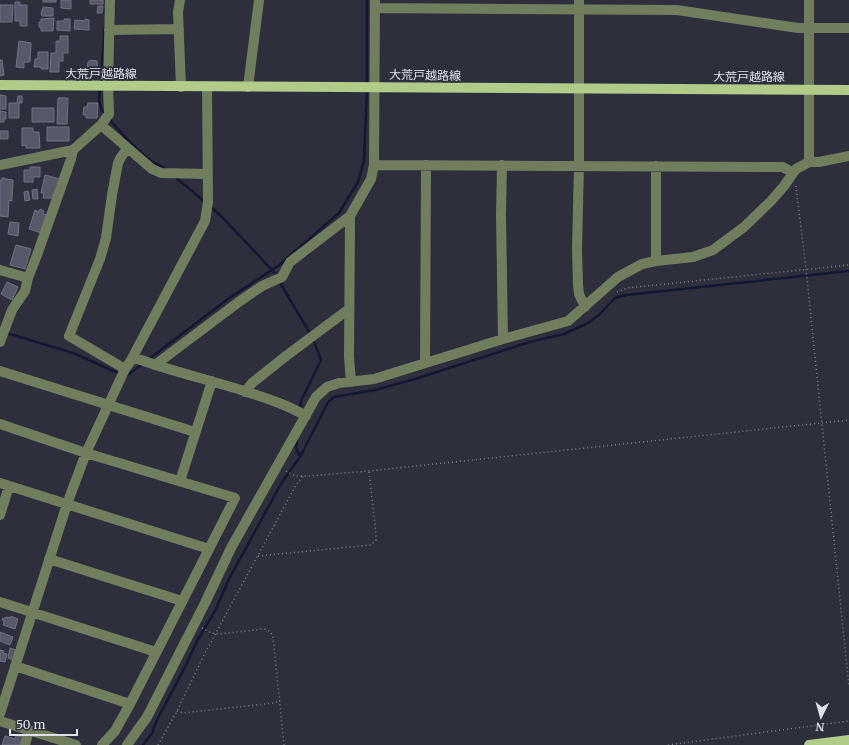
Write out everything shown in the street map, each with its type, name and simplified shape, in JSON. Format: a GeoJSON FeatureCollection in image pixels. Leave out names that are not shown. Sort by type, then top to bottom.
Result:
{"type":"FeatureCollection","features":[{"type":"Feature","properties":{"kind":"main road","name":"大荒戸越路線"},"geometry":{"type":"LineString","coordinates":[[0,85],[849,90]]}},
{"type":"Feature","properties":{"kind":"main road"},"geometry":{"type":"LineString","coordinates":[[809,745],[849,740]]}},
{"type":"Feature","properties":{"kind":"street"},"geometry":{"type":"LineString","coordinates":[[0,342],[12,310],[25,291],[28,278],[40,248],[73,150],[101,125],[109,114],[108,86],[110,0]]}},
{"type":"Feature","properties":{"kind":"street"},"geometry":{"type":"LineString","coordinates":[[180,0],[178,12],[181,87]]}},
{"type":"Feature","properties":{"kind":"street"},"geometry":{"type":"LineString","coordinates":[[248,87],[259,0]]}},
{"type":"Feature","properties":{"kind":"street"},"geometry":{"type":"LineString","coordinates":[[809,0],[809,162]]}},
{"type":"Feature","properties":{"kind":"street"},"geometry":{"type":"LineString","coordinates":[[155,365],[240,300],[262,286],[282,277],[290,262],[350,216],[371,179],[374,166],[375,4],[579,5],[677,10],[809,28],[849,28]]}},
{"type":"Feature","properties":{"kind":"street"},"geometry":{"type":"LineString","coordinates":[[579,5],[579,166],[577,249],[578,284],[585,307]]}},
{"type":"Feature","properties":{"kind":"street"},"geometry":{"type":"LineString","coordinates":[[109,30],[179,29]]}},
{"type":"Feature","properties":{"kind":"street"},"geometry":{"type":"LineString","coordinates":[[0,714],[67,504],[86,453],[125,369],[205,221],[208,202],[207,87]]}},
{"type":"Feature","properties":{"kind":"street"},"geometry":{"type":"LineString","coordinates":[[101,125],[152,169],[161,173],[207,174]]}},
{"type":"Feature","properties":{"kind":"street"},"geometry":{"type":"LineString","coordinates":[[125,369],[69,336],[100,259],[106,238],[118,162],[127,149]]}},
{"type":"Feature","properties":{"kind":"street"},"geometry":{"type":"LineString","coordinates":[[0,165],[73,150]]}},
{"type":"Feature","properties":{"kind":"street"},"geometry":{"type":"LineString","coordinates":[[127,745],[147,717],[231,548],[316,397],[321,391],[327,387],[374,379],[568,320],[585,307],[618,277],[642,264],[693,257],[713,250],[753,218],[784,186],[796,169],[809,162],[819,162],[849,156]]}},
{"type":"Feature","properties":{"kind":"street"},"geometry":{"type":"LineString","coordinates":[[425,364],[426,165]]}},
{"type":"Feature","properties":{"kind":"street"},"geometry":{"type":"LineString","coordinates":[[374,166],[502,165],[783,167],[793,173]]}},
{"type":"Feature","properties":{"kind":"street"},"geometry":{"type":"LineString","coordinates":[[502,165],[501,236],[503,339]]}},
{"type":"Feature","properties":{"kind":"street"},"geometry":{"type":"LineString","coordinates":[[656,166],[656,261]]}},
{"type":"Feature","properties":{"kind":"street"},"geometry":{"type":"LineString","coordinates":[[350,216],[349,357],[351,382]]}},
{"type":"Feature","properties":{"kind":"street"},"geometry":{"type":"LineString","coordinates":[[0,270],[28,278]]}},
{"type":"Feature","properties":{"kind":"street"},"geometry":{"type":"LineString","coordinates":[[245,392],[252,384],[286,356],[350,309]]}},
{"type":"Feature","properties":{"kind":"street"},"geometry":{"type":"LineString","coordinates":[[133,356],[155,365],[279,402],[306,416]]}},
{"type":"Feature","properties":{"kind":"street"},"geometry":{"type":"LineString","coordinates":[[0,371],[196,432]]}},
{"type":"Feature","properties":{"kind":"street"},"geometry":{"type":"LineString","coordinates":[[180,481],[212,381]]}},
{"type":"Feature","properties":{"kind":"street"},"geometry":{"type":"LineString","coordinates":[[0,424],[86,453],[235,498],[115,732],[102,745]]}},
{"type":"Feature","properties":{"kind":"street"},"geometry":{"type":"LineString","coordinates":[[0,515],[5,484],[209,549]]}},
{"type":"Feature","properties":{"kind":"street"},"geometry":{"type":"LineString","coordinates":[[49,559],[182,601]]}},
{"type":"Feature","properties":{"kind":"street"},"geometry":{"type":"LineString","coordinates":[[0,602],[156,652]]}},
{"type":"Feature","properties":{"kind":"street"},"geometry":{"type":"LineString","coordinates":[[15,666],[130,704]]}},
{"type":"Feature","properties":{"kind":"street"},"geometry":{"type":"LineString","coordinates":[[0,720],[76,745]]}},
{"type":"Feature","properties":{"kind":"street"},"geometry":{"type":"LineString","coordinates":[[25,745],[29,730]]}},
{"type":"Feature","properties":{"kind":"path"},"geometry":{"type":"LineString","coordinates":[[793,173],[796,181],[806,269],[849,687]]}},
{"type":"Feature","properties":{"kind":"path"},"geometry":{"type":"LineString","coordinates":[[612,293],[627,288],[849,265]]}},
{"type":"Feature","properties":{"kind":"path"},"geometry":{"type":"LineString","coordinates":[[278,466],[295,476],[369,471],[849,420]]}},
{"type":"Feature","properties":{"kind":"path"},"geometry":{"type":"LineString","coordinates":[[258,556],[352,547],[371,544],[374,542],[376,540],[376,535],[369,471]]}},
{"type":"Feature","properties":{"kind":"path"},"geometry":{"type":"LineString","coordinates":[[158,745],[296,485],[303,476]]}},
{"type":"Feature","properties":{"kind":"path"},"geometry":{"type":"LineString","coordinates":[[195,621],[201,627],[216,634],[263,629],[272,633],[284,745]]}},
{"type":"Feature","properties":{"kind":"path"},"geometry":{"type":"LineString","coordinates":[[177,711],[183,713],[274,703],[280,701]]}},
{"type":"Feature","properties":{"kind":"path"},"geometry":{"type":"LineString","coordinates":[[668,745],[849,721]]}},
{"type":"Feature","properties":{"kind":"building"},"geometry":{"type":"Polygon","coordinates":[[[43,0],[56,0],[56,2],[43,2],[43,0]]]}},
{"type":"Feature","properties":{"kind":"building"},"geometry":{"type":"Polygon","coordinates":[[[61,0],[71,0],[71,9],[61,8],[61,0]]]}},
{"type":"Feature","properties":{"kind":"building"},"geometry":{"type":"Polygon","coordinates":[[[90,0],[103,0],[103,4],[90,4],[90,0]]]}},
{"type":"Feature","properties":{"kind":"building"},"geometry":{"type":"Polygon","coordinates":[[[15,2],[20,2],[20,5],[27,5],[27,26],[20,26],[20,21],[15,21],[15,2]]]}},
{"type":"Feature","properties":{"kind":"building"},"geometry":{"type":"Polygon","coordinates":[[[0,5],[13,5],[12,22],[0,22],[0,5]]]}},
{"type":"Feature","properties":{"kind":"building"},"geometry":{"type":"Polygon","coordinates":[[[98,6],[103,6],[102,13],[97,13],[98,6]]]}},
{"type":"Feature","properties":{"kind":"building"},"geometry":{"type":"Polygon","coordinates":[[[43,7],[53,8],[53,16],[42,16],[41,14],[43,7]]]}},
{"type":"Feature","properties":{"kind":"building"},"geometry":{"type":"Polygon","coordinates":[[[54,18],[53,31],[41,31],[39,22],[41,22],[41,19],[54,18]]]}},
{"type":"Feature","properties":{"kind":"building"},"geometry":{"type":"Polygon","coordinates":[[[64,19],[70,19],[70,31],[57,30],[57,21],[64,21],[64,19]]]}},
{"type":"Feature","properties":{"kind":"building"},"geometry":{"type":"Polygon","coordinates":[[[85,19],[89,20],[89,30],[74,29],[75,20],[85,21],[85,19]]]}},
{"type":"Feature","properties":{"kind":"building"},"geometry":{"type":"Polygon","coordinates":[[[60,36],[68,36],[68,53],[63,53],[63,61],[59,61],[59,72],[50,72],[51,53],[56,53],[56,41],[60,41],[60,36]]]}},
{"type":"Feature","properties":{"kind":"building"},"geometry":{"type":"Polygon","coordinates":[[[19,41],[31,43],[30,62],[24,62],[24,68],[16,67],[19,41]]]}},
{"type":"Feature","properties":{"kind":"building"},"geometry":{"type":"Polygon","coordinates":[[[38,52],[48,52],[48,69],[34,67],[35,59],[38,59],[38,52]]]}},
{"type":"Feature","properties":{"kind":"building"},"geometry":{"type":"Polygon","coordinates":[[[0,60],[2,60],[4,75],[0,76],[0,60]]]}},
{"type":"Feature","properties":{"kind":"building"},"geometry":{"type":"Polygon","coordinates":[[[90,60],[97,61],[98,74],[87,73],[88,62],[90,60]]]}},
{"type":"Feature","properties":{"kind":"building"},"geometry":{"type":"Polygon","coordinates":[[[70,70],[75,70],[75,78],[70,77],[70,70]]]}},
{"type":"Feature","properties":{"kind":"building"},"geometry":{"type":"Polygon","coordinates":[[[0,95],[6,96],[6,109],[0,109],[0,95]]]}},
{"type":"Feature","properties":{"kind":"building"},"geometry":{"type":"Polygon","coordinates":[[[18,96],[22,96],[22,103],[19,103],[19,118],[9,118],[9,103],[17,103],[18,96]]]}},
{"type":"Feature","properties":{"kind":"building"},"geometry":{"type":"Polygon","coordinates":[[[58,98],[68,98],[67,124],[57,124],[58,98]]]}},
{"type":"Feature","properties":{"kind":"building"},"geometry":{"type":"Polygon","coordinates":[[[88,103],[98,103],[97,118],[86,118],[86,115],[83,115],[84,107],[87,107],[88,103]]]}},
{"type":"Feature","properties":{"kind":"building"},"geometry":{"type":"Polygon","coordinates":[[[32,108],[54,108],[54,122],[32,122],[32,108]]]}},
{"type":"Feature","properties":{"kind":"building"},"geometry":{"type":"Polygon","coordinates":[[[0,111],[6,112],[6,119],[4,119],[4,122],[0,122],[0,111]]]}},
{"type":"Feature","properties":{"kind":"building"},"geometry":{"type":"Polygon","coordinates":[[[47,127],[69,127],[69,141],[47,141],[47,127]]]}},
{"type":"Feature","properties":{"kind":"building"},"geometry":{"type":"Polygon","coordinates":[[[22,128],[33,128],[33,132],[39,132],[40,148],[26,148],[26,145],[22,146],[22,128]]]}},
{"type":"Feature","properties":{"kind":"building"},"geometry":{"type":"Polygon","coordinates":[[[0,131],[8,131],[8,139],[0,139],[0,131]]]}},
{"type":"Feature","properties":{"kind":"building"},"geometry":{"type":"Polygon","coordinates":[[[30,167],[40,167],[40,177],[33,177],[33,182],[24,182],[24,170],[30,170],[30,167]]]}},
{"type":"Feature","properties":{"kind":"building"},"geometry":{"type":"Polygon","coordinates":[[[45,175],[60,179],[53,198],[43,198],[44,193],[41,193],[45,175]]]}},
{"type":"Feature","properties":{"kind":"building"},"geometry":{"type":"Polygon","coordinates":[[[2,178],[13,180],[12,201],[9,200],[8,217],[0,216],[0,180],[2,180],[2,178]]]}},
{"type":"Feature","properties":{"kind":"building"},"geometry":{"type":"Polygon","coordinates":[[[37,189],[38,199],[33,199],[32,190],[37,189]]]}},
{"type":"Feature","properties":{"kind":"building"},"geometry":{"type":"Polygon","coordinates":[[[28,191],[30,200],[25,201],[24,192],[28,191]]]}},
{"type":"Feature","properties":{"kind":"building"},"geometry":{"type":"Polygon","coordinates":[[[40,209],[44,211],[43,214],[48,215],[42,233],[29,229],[35,210],[39,212],[40,209]]]}},
{"type":"Feature","properties":{"kind":"building"},"geometry":{"type":"Polygon","coordinates":[[[10,222],[19,223],[18,236],[8,234],[10,222]]]}},
{"type":"Feature","properties":{"kind":"building"},"geometry":{"type":"Polygon","coordinates":[[[16,245],[31,249],[25,269],[10,265],[16,245]]]}},
{"type":"Feature","properties":{"kind":"building"},"geometry":{"type":"Polygon","coordinates":[[[7,282],[18,287],[12,300],[1,294],[7,282]]]}},
{"type":"Feature","properties":{"kind":"building"},"geometry":{"type":"Polygon","coordinates":[[[11,616],[18,619],[15,629],[3,625],[4,622],[2,619],[7,617],[11,618],[11,616]]]}},
{"type":"Feature","properties":{"kind":"building"},"geometry":{"type":"Polygon","coordinates":[[[0,632],[13,637],[10,645],[0,641],[0,632]]]}},
{"type":"Feature","properties":{"kind":"building"},"geometry":{"type":"Polygon","coordinates":[[[10,648],[16,650],[13,660],[8,658],[10,648]]]}},
{"type":"Feature","properties":{"kind":"building"},"geometry":{"type":"Polygon","coordinates":[[[0,650],[7,654],[5,662],[0,661],[0,650]]]}},
{"type":"Feature","properties":{"kind":"building"},"geometry":{"type":"Polygon","coordinates":[[[16,735],[23,737],[20,745],[2,745],[5,736],[15,739],[16,735]]]}},
{"type":"Feature","properties":{"kind":"waterway"},"geometry":{"type":"LineString","coordinates":[[367,0],[367,85]]}},
{"type":"Feature","properties":{"kind":"waterway"},"geometry":{"type":"LineString","coordinates":[[101,83],[105,24]]}},
{"type":"Feature","properties":{"kind":"waterway"},"geometry":{"type":"LineString","coordinates":[[100,88],[100,105],[105,114]]}},
{"type":"Feature","properties":{"kind":"waterway"},"geometry":{"type":"LineString","coordinates":[[149,359],[228,299],[278,266],[339,213],[358,182],[364,160],[367,90]]}},
{"type":"Feature","properties":{"kind":"waterway"},"geometry":{"type":"LineString","coordinates":[[109,119],[142,153],[166,170]]}},
{"type":"Feature","properties":{"kind":"waterway"},"geometry":{"type":"LineString","coordinates":[[175,177],[205,202]]}},
{"type":"Feature","properties":{"kind":"waterway"},"geometry":{"type":"LineString","coordinates":[[210,206],[277,276]]}},
{"type":"Feature","properties":{"kind":"waterway"},"geometry":{"type":"LineString","coordinates":[[143,745],[152,733],[157,720],[198,639],[215,611],[229,579],[282,482],[300,457],[328,402],[334,397],[375,390],[415,379],[530,342],[564,334],[588,323],[600,314],[615,298],[626,295],[849,271]]}},
{"type":"Feature","properties":{"kind":"waterway"},"geometry":{"type":"LineString","coordinates":[[279,281],[311,335]]}},
{"type":"Feature","properties":{"kind":"waterway"},"geometry":{"type":"LineString","coordinates":[[7,333],[76,354],[120,374]]}},
{"type":"Feature","properties":{"kind":"waterway"},"geometry":{"type":"LineString","coordinates":[[300,411],[301,401],[321,360],[313,339]]}},
{"type":"Feature","properties":{"kind":"waterway"},"geometry":{"type":"LineString","coordinates":[[126,376],[143,364]]}},
{"type":"Feature","properties":{"kind":"waterway"},"geometry":{"type":"LineString","coordinates":[[297,437],[296,448],[300,457]]}}]}
